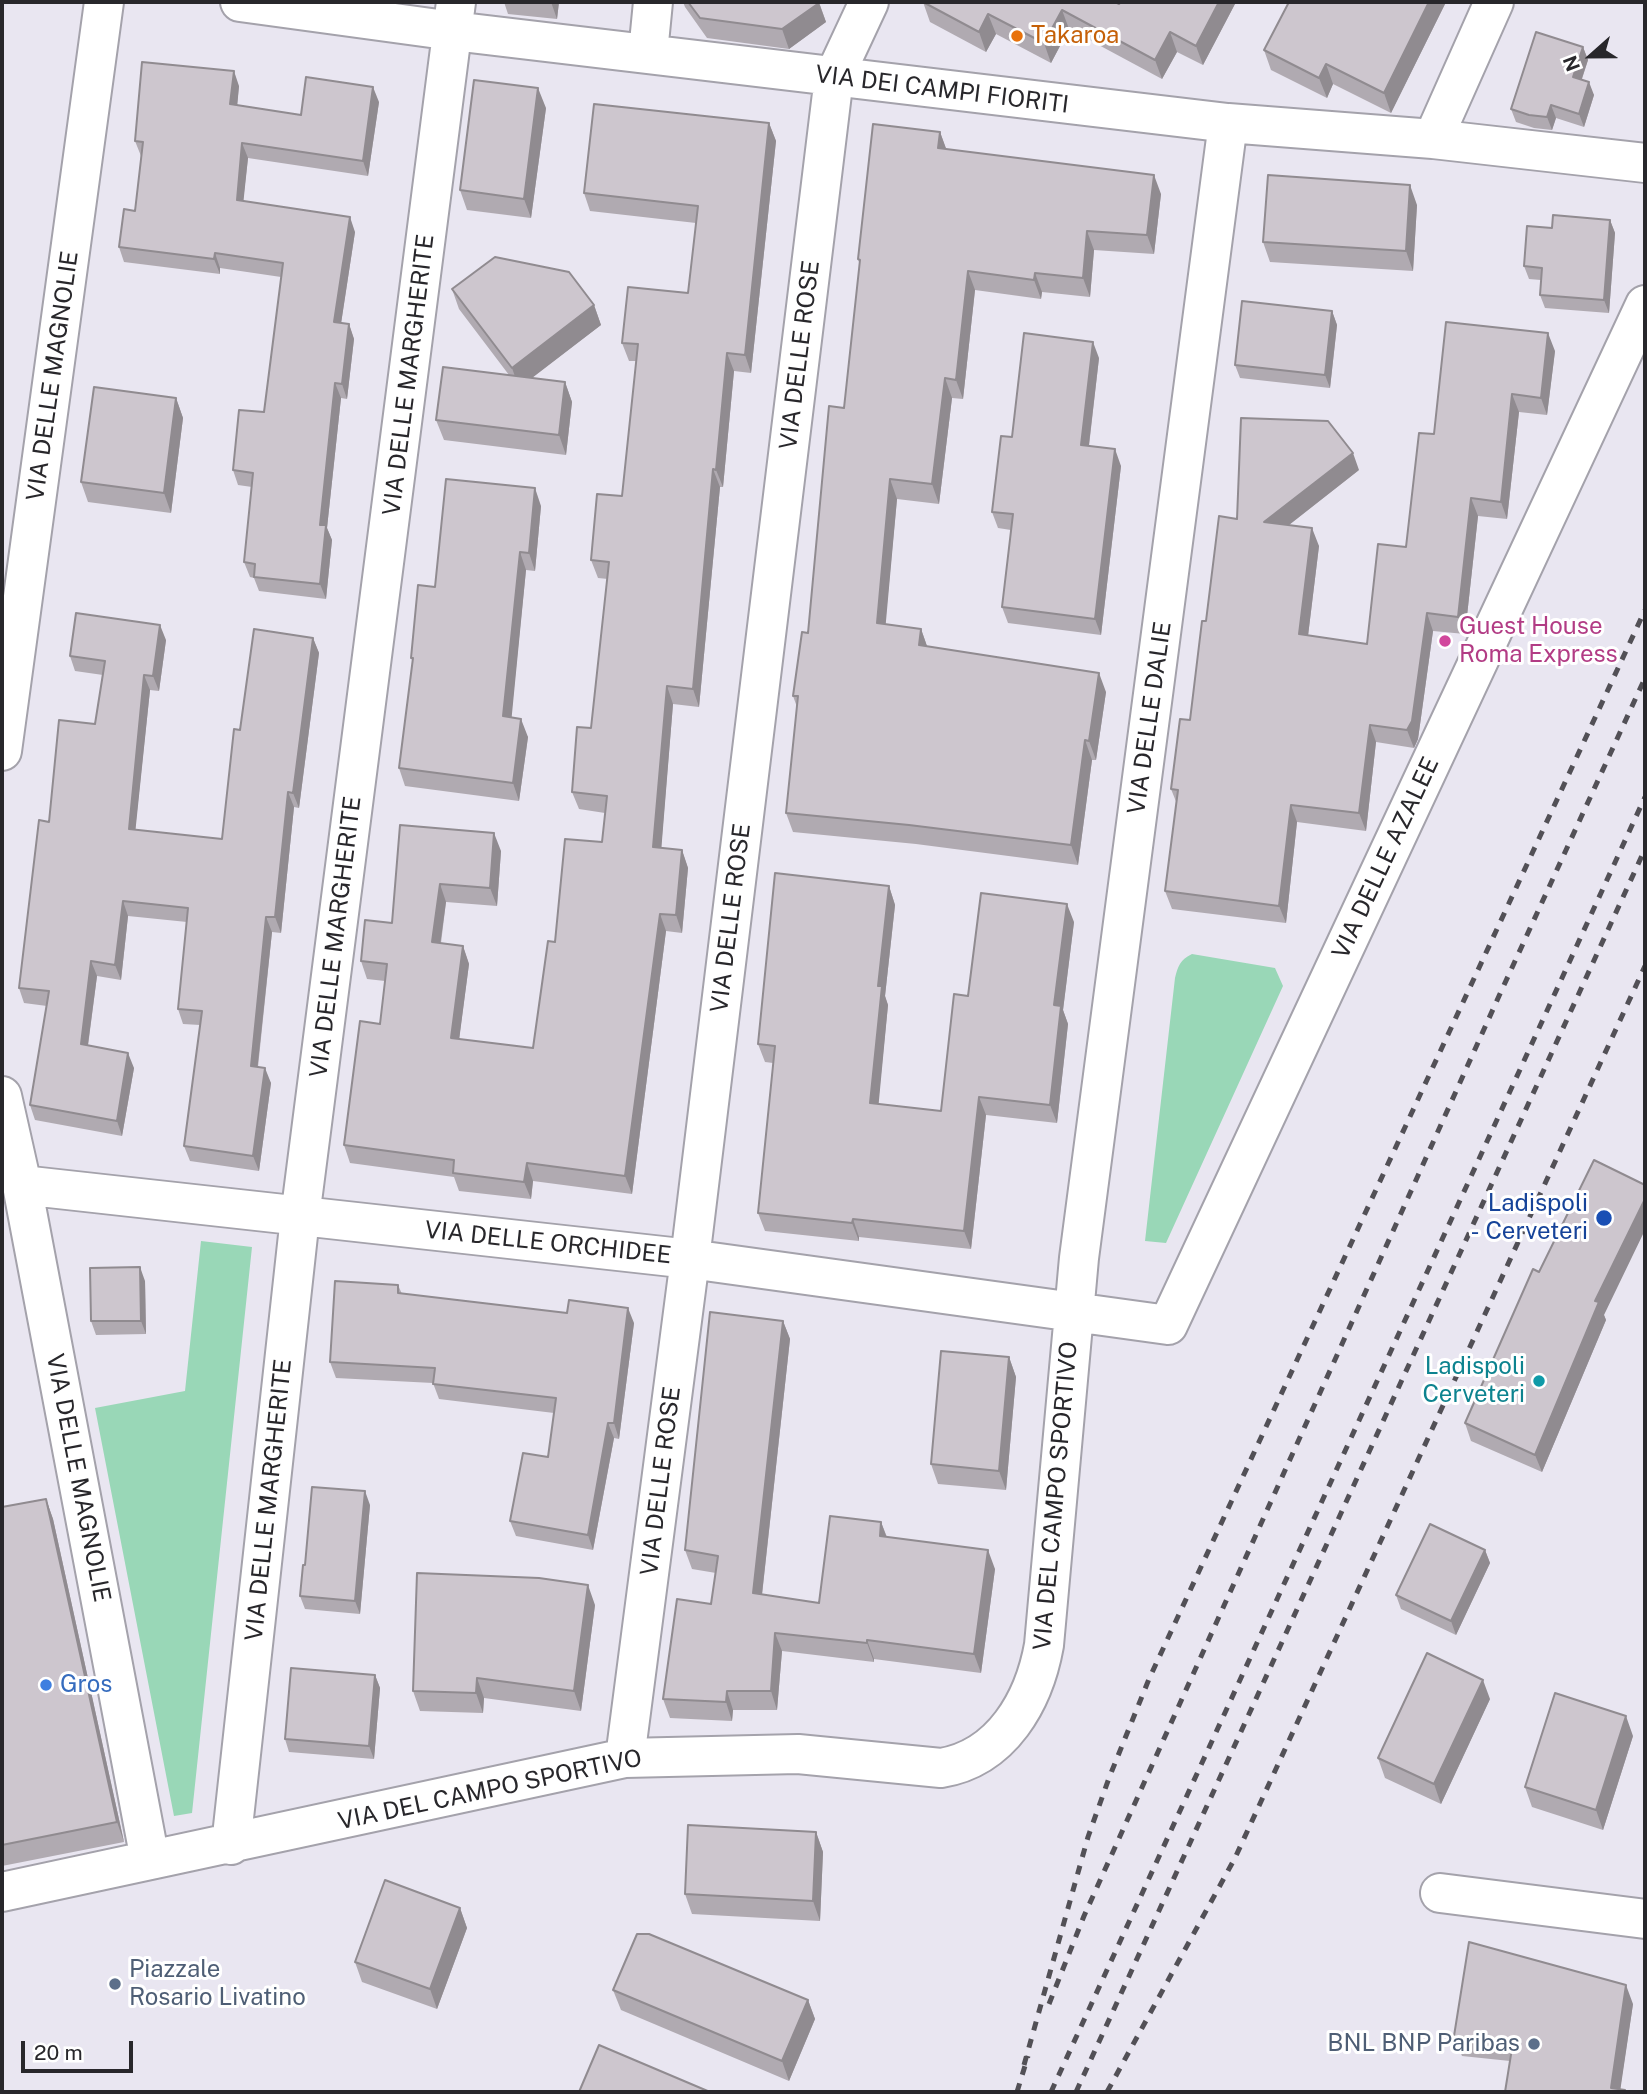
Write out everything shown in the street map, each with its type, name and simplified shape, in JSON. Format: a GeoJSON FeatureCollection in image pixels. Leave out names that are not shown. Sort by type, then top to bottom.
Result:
{"type":"FeatureCollection","features":[{"type":"Feature","properties":{"kind":"street","name":"VIA DELLE MAGNOLIE"},"geometry":{"type":"LineString","coordinates":[[2,751],[104,2]]}},
{"type":"Feature","properties":{"kind":"street","name":"VIA DEI CAMPI FIORITI"},"geometry":{"type":"LineString","coordinates":[[240,2],[455,16],[648,53],[834,77],[1228,123],[1433,139],[1645,163]]}},
{"type":"Feature","properties":{"kind":"street"},"geometry":{"type":"LineString","coordinates":[[648,53],[653,2]]}},
{"type":"Feature","properties":{"kind":"street","name":"VIA DELLE ROSE"},"geometry":{"type":"LineString","coordinates":[[625,1758],[690,1259],[834,77],[869,2]]}},
{"type":"Feature","properties":{"kind":"street"},"geometry":{"type":"LineString","coordinates":[[1433,139],[1494,2]]}},
{"type":"Feature","properties":{"kind":"street","name":"VIA DELLE MARGHERITE"},"geometry":{"type":"LineString","coordinates":[[231,1845],[300,1217],[455,16]]}},
{"type":"Feature","properties":{"kind":"street","name":"VIA DELLE DALIE"},"geometry":{"type":"LineString","coordinates":[[1073,1312],[1228,123]]}},
{"type":"Feature","properties":{"kind":"street","name":"VIA DELLE AZALEE"},"geometry":{"type":"LineString","coordinates":[[1073,1312],[1168,1325],[1645,305]]}},
{"type":"Feature","properties":{"kind":"street","name":"VIA DELLE MAGNOLIE"},"geometry":{"type":"LineString","coordinates":[[2,1096],[22,1185],[150,1860]]}},
{"type":"Feature","properties":{"kind":"street","name":"VIA DELLE ORCHIDEE"},"geometry":{"type":"LineString","coordinates":[[22,1185],[690,1259],[1073,1312]]}},
{"type":"Feature","properties":{"kind":"street","name":"VIA DEL CAMPO SPORTIVO"},"geometry":{"type":"LineString","coordinates":[[2,1892],[231,1845],[625,1758],[798,1754],[942,1768],[969,1761],[990,1747],[1013,1723],[1028,1700],[1042,1660],[1073,1312]]}},
{"type":"Feature","properties":{"kind":"street"},"geometry":{"type":"LineString","coordinates":[[1440,1893],[1645,1919]]}},
{"type":"Feature","properties":{"kind":"green space"},"geometry":{"type":"Polygon","coordinates":[[[1192,954],[1275,968],[1283,986],[1166,1243],[1145,1241],[1175,978],[1180,964],[1192,954]]]}},
{"type":"Feature","properties":{"kind":"green space"},"geometry":{"type":"Polygon","coordinates":[[[201,1241],[252,1247],[192,1813],[174,1816],[95,1408],[185,1391],[201,1241]]]}},
{"type":"Feature","properties":{"kind":"building"},"geometry":{"type":"Polygon","coordinates":[[[688,2],[819,3],[782,29],[700,18],[688,2]]]}},
{"type":"Feature","properties":{"kind":"building"},"geometry":{"type":"Polygon","coordinates":[[[923,2],[1219,2],[1196,46],[1170,32],[1155,60],[1062,10],[1044,43],[988,14],[979,32],[923,2]]]}},
{"type":"Feature","properties":{"kind":"building"},"geometry":{"type":"Polygon","coordinates":[[[1289,2],[1429,2],[1384,93],[1326,64],[1319,78],[1264,50],[1289,2]]]}},
{"type":"Feature","properties":{"kind":"building"},"geometry":{"type":"Polygon","coordinates":[[[1536,32],[1583,47],[1573,77],[1589,82],[1579,114],[1551,105],[1547,117],[1511,109],[1536,32]]]}},
{"type":"Feature","properties":{"kind":"building"},"geometry":{"type":"Polygon","coordinates":[[[142,62],[234,71],[230,104],[301,115],[306,77],[373,87],[363,161],[242,143],[237,200],[350,217],[334,322],[349,324],[342,384],[335,383],[320,525],[326,525],[320,584],[254,577],[255,564],[244,562],[253,473],[233,470],[239,410],[264,412],[283,263],[215,253],[214,259],[119,247],[124,209],[135,211],[143,142],[135,141],[142,62]]]}},
{"type":"Feature","properties":{"kind":"building"},"geometry":{"type":"Polygon","coordinates":[[[474,80],[538,88],[524,199],[460,190],[474,80]]]}},
{"type":"Feature","properties":{"kind":"building"},"geometry":{"type":"Polygon","coordinates":[[[594,104],[769,123],[745,355],[727,353],[716,470],[713,469],[693,689],[667,686],[653,847],[682,850],[676,915],[660,914],[625,1176],[527,1163],[524,1182],[453,1173],[454,1160],[344,1145],[360,1021],[380,1024],[387,964],[361,961],[365,920],[392,923],[400,825],[494,833],[490,888],[440,884],[432,942],[463,946],[451,1038],[533,1048],[548,941],[555,942],[565,839],[602,842],[607,796],[572,792],[577,727],[591,728],[609,562],[591,560],[597,494],[622,496],[638,344],[622,343],[628,287],[688,293],[698,206],[584,193],[594,104]]]}},
{"type":"Feature","properties":{"kind":"building"},"geometry":{"type":"Polygon","coordinates":[[[873,124],[940,132],[938,148],[1154,175],[1147,235],[1087,231],[1083,278],[1035,273],[1034,280],[968,271],[956,380],[945,378],[932,484],[890,479],[877,623],[921,629],[919,645],[1099,673],[1089,741],[1085,740],[1071,845],[786,813],[798,696],[793,696],[802,632],[808,633],[829,406],[844,408],[873,124]]]}},
{"type":"Feature","properties":{"kind":"building"},"geometry":{"type":"Polygon","coordinates":[[[1268,175],[1410,185],[1406,251],[1263,242],[1268,175]]]}},
{"type":"Feature","properties":{"kind":"building"},"geometry":{"type":"Polygon","coordinates":[[[1553,215],[1610,220],[1604,300],[1540,295],[1542,268],[1524,266],[1527,226],[1552,228],[1553,215]]]}},
{"type":"Feature","properties":{"kind":"building"},"geometry":{"type":"Polygon","coordinates":[[[495,257],[569,272],[594,305],[512,368],[452,289],[495,257]]]}},
{"type":"Feature","properties":{"kind":"building"},"geometry":{"type":"Polygon","coordinates":[[[1242,301],[1332,311],[1325,375],[1235,365],[1242,301]]]}},
{"type":"Feature","properties":{"kind":"building"},"geometry":{"type":"Polygon","coordinates":[[[1446,322],[1548,333],[1541,398],[1512,394],[1501,502],[1471,498],[1458,617],[1427,613],[1412,721],[1407,730],[1370,725],[1359,813],[1291,805],[1279,906],[1165,891],[1178,790],[1171,789],[1180,719],[1190,720],[1219,516],[1237,519],[1241,418],[1328,421],[1353,453],[1264,522],[1312,528],[1299,634],[1367,644],[1378,544],[1406,547],[1419,433],[1434,434],[1446,322]]]}},
{"type":"Feature","properties":{"kind":"building"},"geometry":{"type":"Polygon","coordinates":[[[1024,333],[1093,342],[1081,445],[1115,449],[1095,619],[1002,607],[1013,514],[992,512],[1001,436],[1012,437],[1024,333]]]}},
{"type":"Feature","properties":{"kind":"building"},"geometry":{"type":"Polygon","coordinates":[[[443,367],[565,382],[559,435],[436,420],[443,367]]]}},
{"type":"Feature","properties":{"kind":"building"},"geometry":{"type":"Polygon","coordinates":[[[94,387],[176,398],[164,493],[81,482],[94,387]]]}},
{"type":"Feature","properties":{"kind":"building"},"geometry":{"type":"Polygon","coordinates":[[[446,479],[535,488],[529,553],[520,552],[503,716],[521,719],[513,783],[399,768],[413,658],[418,585],[435,587],[446,479]]]}},
{"type":"Feature","properties":{"kind":"building"},"geometry":{"type":"Polygon","coordinates":[[[76,613],[160,625],[153,676],[144,675],[129,829],[222,839],[234,729],[240,730],[254,629],[313,638],[293,793],[288,792],[275,917],[266,917],[251,1066],[265,1068],[253,1156],[184,1146],[202,1011],[178,1009],[188,908],[123,901],[115,965],[91,961],[81,1044],[128,1053],[117,1121],[30,1105],[49,991],[19,988],[39,820],[49,822],[59,720],[95,724],[105,661],[70,656],[76,613]]]}},
{"type":"Feature","properties":{"kind":"building"},"geometry":{"type":"Polygon","coordinates":[[[775,873],[889,886],[878,986],[882,986],[870,1103],[941,1111],[954,994],[968,996],[981,893],[1067,904],[1054,1005],[1061,1006],[1050,1105],[979,1097],[964,1231],[853,1219],[852,1223],[758,1213],[775,1046],[758,1044],[775,873]]]}},
{"type":"Feature","properties":{"kind":"building"},"geometry":{"type":"Polygon","coordinates":[[[1594,1160],[1645,1185],[1645,1199],[1595,1301],[1599,1302],[1535,1455],[1465,1423],[1533,1269],[1539,1272],[1594,1160]]]}},
{"type":"Feature","properties":{"kind":"building"},"geometry":{"type":"Polygon","coordinates":[[[140,1267],[141,1321],[91,1321],[90,1268],[140,1267]]]}},
{"type":"Feature","properties":{"kind":"building"},"geometry":{"type":"Polygon","coordinates":[[[335,1281],[398,1285],[398,1293],[567,1313],[569,1300],[628,1308],[614,1423],[608,1423],[588,1535],[510,1521],[523,1453],[548,1457],[556,1398],[433,1384],[435,1368],[330,1362],[335,1281]]]}},
{"type":"Feature","properties":{"kind":"building"},"geometry":{"type":"Polygon","coordinates":[[[710,1312],[783,1321],[753,1593],[819,1603],[830,1516],[881,1522],[880,1536],[988,1550],[974,1654],[867,1640],[867,1643],[775,1633],[771,1691],[727,1691],[726,1702],[663,1699],[677,1599],[711,1604],[718,1556],[685,1550],[710,1312]]]}},
{"type":"Feature","properties":{"kind":"building"},"geometry":{"type":"Polygon","coordinates":[[[941,1351],[1009,1357],[999,1471],[931,1464],[941,1351]]]}},
{"type":"Feature","properties":{"kind":"building"},"geometry":{"type":"Polygon","coordinates":[[[312,1487],[365,1491],[355,1601],[300,1596],[312,1487]]]}},
{"type":"Feature","properties":{"kind":"building","name":"Gros"},"geometry":{"type":"Polygon","coordinates":[[[46,1499],[117,1822],[2,1845],[2,1507],[46,1499]]]}},
{"type":"Feature","properties":{"kind":"building"},"geometry":{"type":"Polygon","coordinates":[[[1430,1524],[1485,1550],[1451,1621],[1396,1595],[1430,1524]]]}},
{"type":"Feature","properties":{"kind":"building"},"geometry":{"type":"Polygon","coordinates":[[[417,1573],[539,1578],[588,1585],[574,1691],[477,1678],[476,1693],[413,1691],[417,1573]]]}},
{"type":"Feature","properties":{"kind":"building"},"geometry":{"type":"Polygon","coordinates":[[[1427,1653],[1483,1680],[1434,1784],[1378,1758],[1427,1653]]]}},
{"type":"Feature","properties":{"kind":"building"},"geometry":{"type":"Polygon","coordinates":[[[291,1668],[375,1675],[369,1746],[285,1739],[291,1668]]]}},
{"type":"Feature","properties":{"kind":"building"},"geometry":{"type":"Polygon","coordinates":[[[1555,1693],[1626,1716],[1596,1810],[1525,1787],[1555,1693]]]}},
{"type":"Feature","properties":{"kind":"building"},"geometry":{"type":"Polygon","coordinates":[[[688,1825],[816,1832],[813,1901],[685,1894],[688,1825]]]}},
{"type":"Feature","properties":{"kind":"building"},"geometry":{"type":"Polygon","coordinates":[[[385,1880],[460,1908],[430,1989],[355,1962],[385,1880]]]}},
{"type":"Feature","properties":{"kind":"building"},"geometry":{"type":"Polygon","coordinates":[[[637,1934],[649,1934],[808,2000],[782,2061],[613,1990],[637,1934]]]}},
{"type":"Feature","properties":{"kind":"building"},"geometry":{"type":"Polygon","coordinates":[[[1469,1942],[1626,1985],[1611,2088],[1625,2090],[1624,2092],[1505,2092],[1513,2042],[1454,2036],[1469,1942]]]}},
{"type":"Feature","properties":{"kind":"building"},"geometry":{"type":"Polygon","coordinates":[[[599,2045],[710,2092],[579,2092],[599,2045]]]}},
{"type":"Feature","properties":{"kind":"railway"},"geometry":{"type":"LineString","coordinates":[[1024,2065],[1088,1837],[1149,1679],[1645,610]]}},
{"type":"Feature","properties":{"kind":"railway"},"geometry":{"type":"LineString","coordinates":[[1049,2004],[1084,1916],[1645,678]]}},
{"type":"Feature","properties":{"kind":"railway"},"geometry":{"type":"LineString","coordinates":[[1051,2092],[1645,797]]}},
{"type":"Feature","properties":{"kind":"railway"},"geometry":{"type":"LineString","coordinates":[[1076,2092],[1645,849]]}},
{"type":"Feature","properties":{"kind":"railway"},"geometry":{"type":"LineString","coordinates":[[1107,2092],[1235,1858],[1645,966]]}},
{"type":"Feature","properties":{"kind":"railway"},"geometry":{"type":"LineString","coordinates":[[1017,2092],[1028,2056]]}},
{"type":"Feature","properties":{"kind":"place","name":"Takaroa"},"geometry":{"type":"Point","coordinates":[1017,36]}},
{"type":"Feature","properties":{"kind":"place","name":"Guest House Roma Express"},"geometry":{"type":"Point","coordinates":[1445,641]}},
{"type":"Feature","properties":{"kind":"place","name":"Ladispoli - Cerveteri"},"geometry":{"type":"Point","coordinates":[1604,1218]}},
{"type":"Feature","properties":{"kind":"place","name":"Ladispoli Cerveteri"},"geometry":{"type":"Point","coordinates":[1539,1381]}},
{"type":"Feature","properties":{"kind":"place","name":"Gros"},"geometry":{"type":"Point","coordinates":[46,1685]}},
{"type":"Feature","properties":{"kind":"place","name":"Piazzale Rosario Livatino"},"geometry":{"type":"Point","coordinates":[115,1984]}},
{"type":"Feature","properties":{"kind":"place","name":"BNL BNP Paribas"},"geometry":{"type":"Point","coordinates":[1534,2044]}}]}
